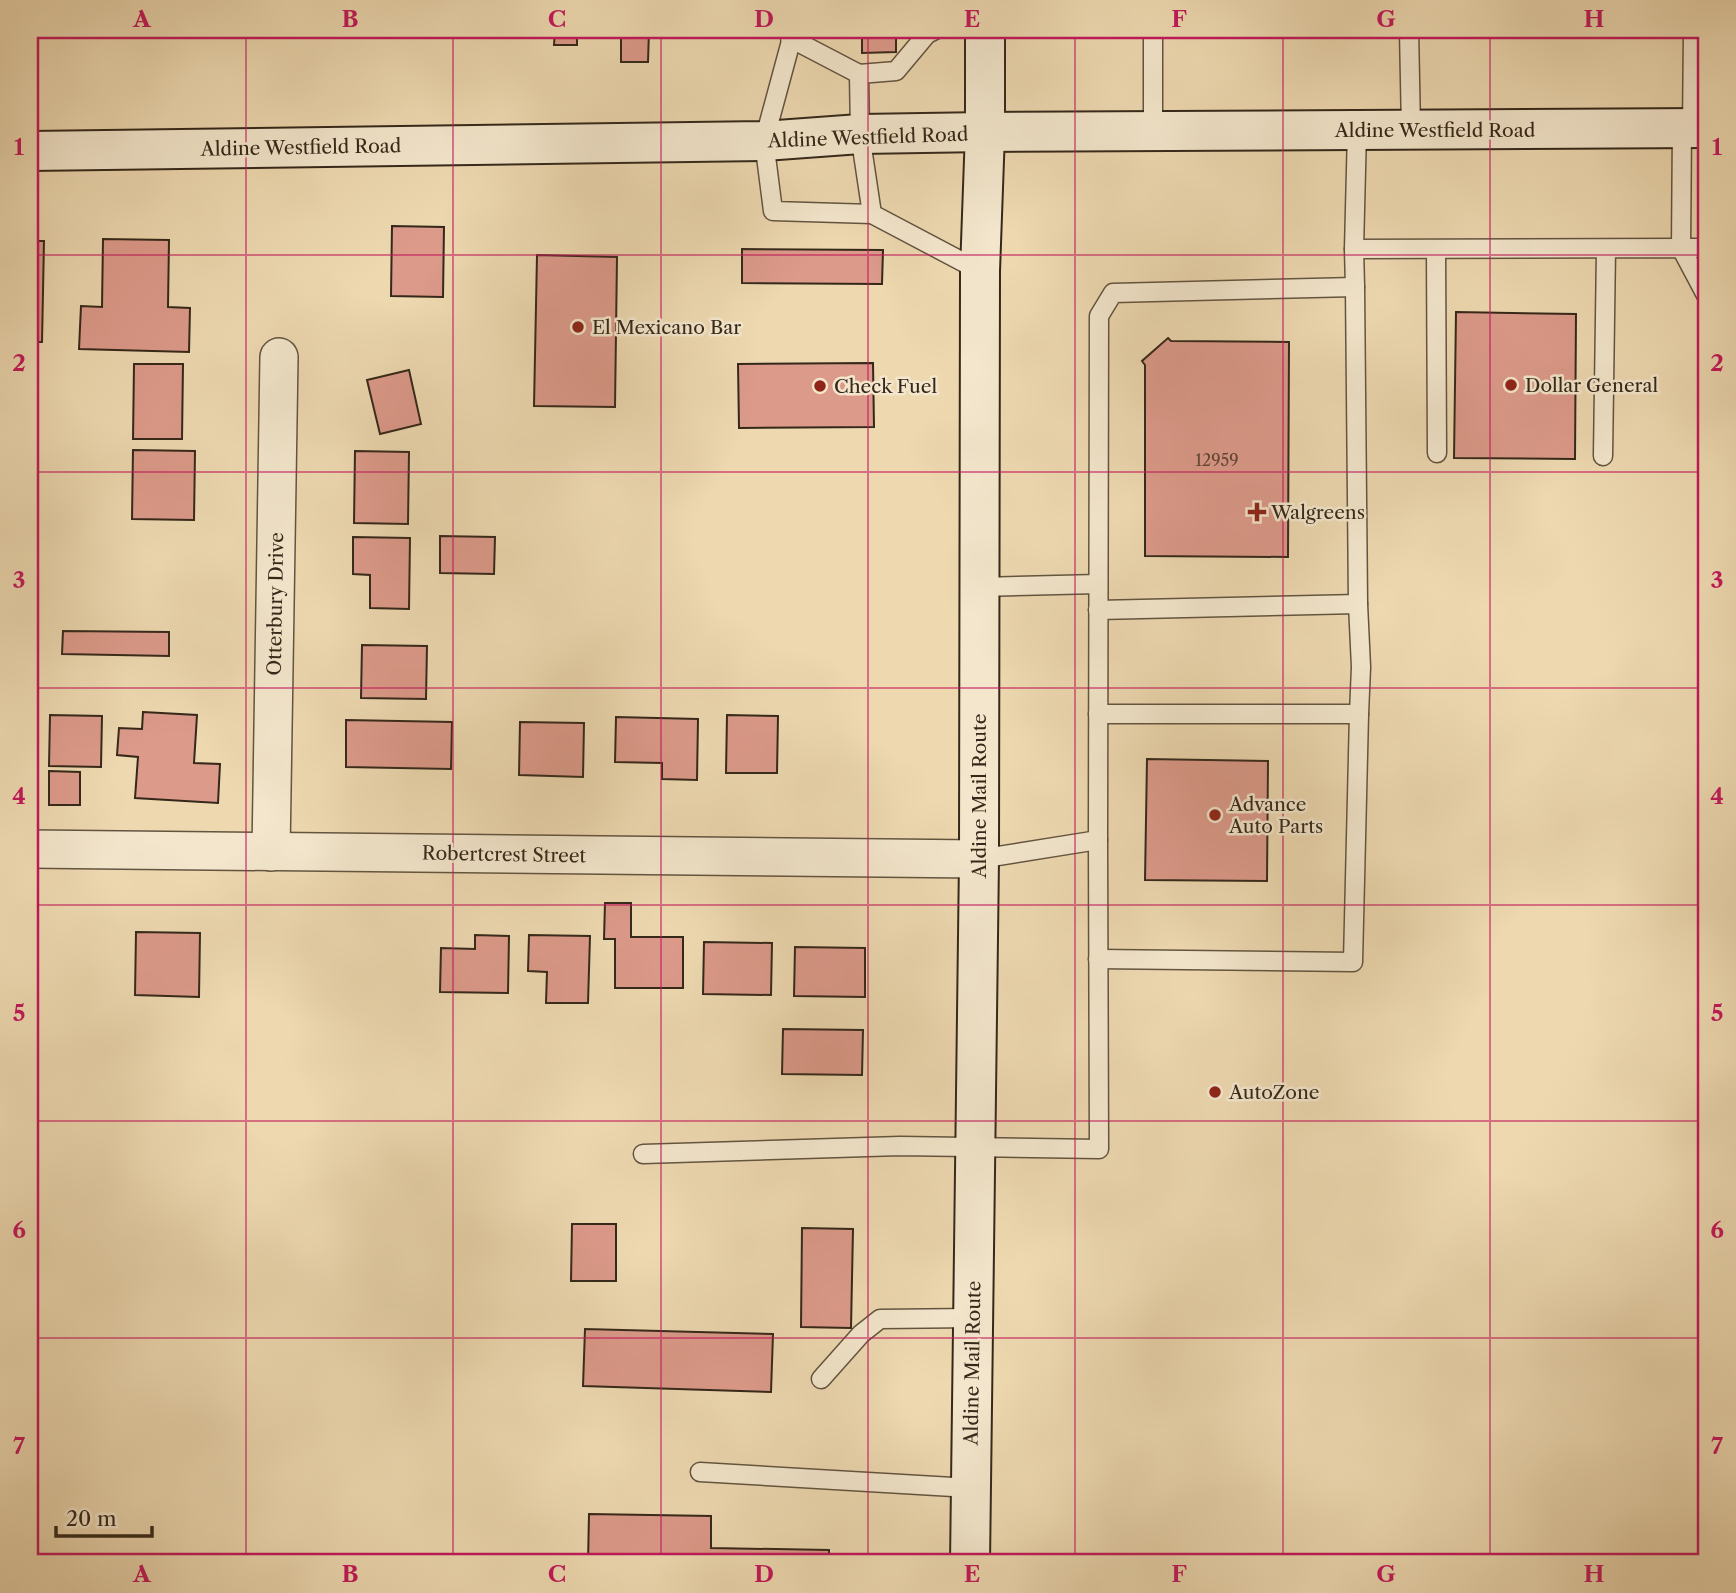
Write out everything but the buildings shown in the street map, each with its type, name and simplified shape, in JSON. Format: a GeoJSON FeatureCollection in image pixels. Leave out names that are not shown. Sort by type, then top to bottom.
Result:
{"type":"FeatureCollection","features":[{"type":"Feature","properties":{"kind":"main road","name":"Aldine Mail Route"},"geometry":{"type":"LineString","coordinates":[[970,1563],[979,859],[980,271],[985,132],[985,30]]}},
{"type":"Feature","properties":{"kind":"main road","name":"Aldine Westfield Road"},"geometry":{"type":"LineString","coordinates":[[30,151],[764,141],[860,134],[985,132],[1694,128]]}},
{"type":"Feature","properties":{"kind":"street","name":"Otterbury Drive"},"geometry":{"type":"LineString","coordinates":[[271,852],[279,357]]}},
{"type":"Feature","properties":{"kind":"street","name":"Robertcrest Street"},"geometry":{"type":"LineString","coordinates":[[30,849],[979,859]]}},
{"type":"Feature","properties":{"kind":"lane"},"geometry":{"type":"LineString","coordinates":[[1153,30],[1153,132]]}},
{"type":"Feature","properties":{"kind":"lane"},"geometry":{"type":"LineString","coordinates":[[1409,30],[1411,130]]}},
{"type":"Feature","properties":{"kind":"lane"},"geometry":{"type":"LineString","coordinates":[[1693,30],[1694,128],[1681,248],[1706,295]]}},
{"type":"Feature","properties":{"kind":"lane"},"geometry":{"type":"LineString","coordinates":[[929,31],[896,71],[859,74],[792,34],[764,141],[773,211],[872,214],[980,271]]}},
{"type":"Feature","properties":{"kind":"lane"},"geometry":{"type":"LineString","coordinates":[[859,74],[860,134],[872,214]]}},
{"type":"Feature","properties":{"kind":"lane"},"geometry":{"type":"LineString","coordinates":[[1098,959],[1353,962],[1361,667],[1354,249],[1357,130]]}},
{"type":"Feature","properties":{"kind":"lane"},"geometry":{"type":"LineString","coordinates":[[1354,249],[1706,248]]}},
{"type":"Feature","properties":{"kind":"lane"},"geometry":{"type":"LineString","coordinates":[[1603,456],[1606,249]]}},
{"type":"Feature","properties":{"kind":"lane"},"geometry":{"type":"LineString","coordinates":[[1436,250],[1437,453]]}},
{"type":"Feature","properties":{"kind":"lane"},"geometry":{"type":"LineString","coordinates":[[643,1154],[900,1146],[1099,1149],[1099,316],[1112,293],[1355,287]]}},
{"type":"Feature","properties":{"kind":"lane"},"geometry":{"type":"LineString","coordinates":[[979,587],[1098,584]]}},
{"type":"Feature","properties":{"kind":"lane"},"geometry":{"type":"LineString","coordinates":[[1098,610],[1358,604]]}},
{"type":"Feature","properties":{"kind":"lane"},"geometry":{"type":"LineString","coordinates":[[1098,714],[1359,714]]}},
{"type":"Feature","properties":{"kind":"lane"},"geometry":{"type":"LineString","coordinates":[[979,859],[1098,840]]}},
{"type":"Feature","properties":{"kind":"lane"},"geometry":{"type":"LineString","coordinates":[[821,1379],[861,1334],[880,1319],[973,1318]]}},
{"type":"Feature","properties":{"kind":"lane"},"geometry":{"type":"LineString","coordinates":[[700,1472],[970,1488]]}},
{"type":"Feature","properties":{"kind":"place","name":"El Mexicano Bar"},"geometry":{"type":"Point","coordinates":[578,327]}},
{"type":"Feature","properties":{"kind":"place","name":"Dollar General"},"geometry":{"type":"Point","coordinates":[1511,385]}},
{"type":"Feature","properties":{"kind":"place","name":"Check Fuel"},"geometry":{"type":"Point","coordinates":[820,386]}},
{"type":"Feature","properties":{"kind":"place","name":"Walgreens"},"geometry":{"type":"Point","coordinates":[1257,512]}},
{"type":"Feature","properties":{"kind":"place","name":"Advance Auto Parts"},"geometry":{"type":"Point","coordinates":[1215,815]}},
{"type":"Feature","properties":{"kind":"place","name":"AutoZone"},"geometry":{"type":"Point","coordinates":[1215,1092]}}]}
